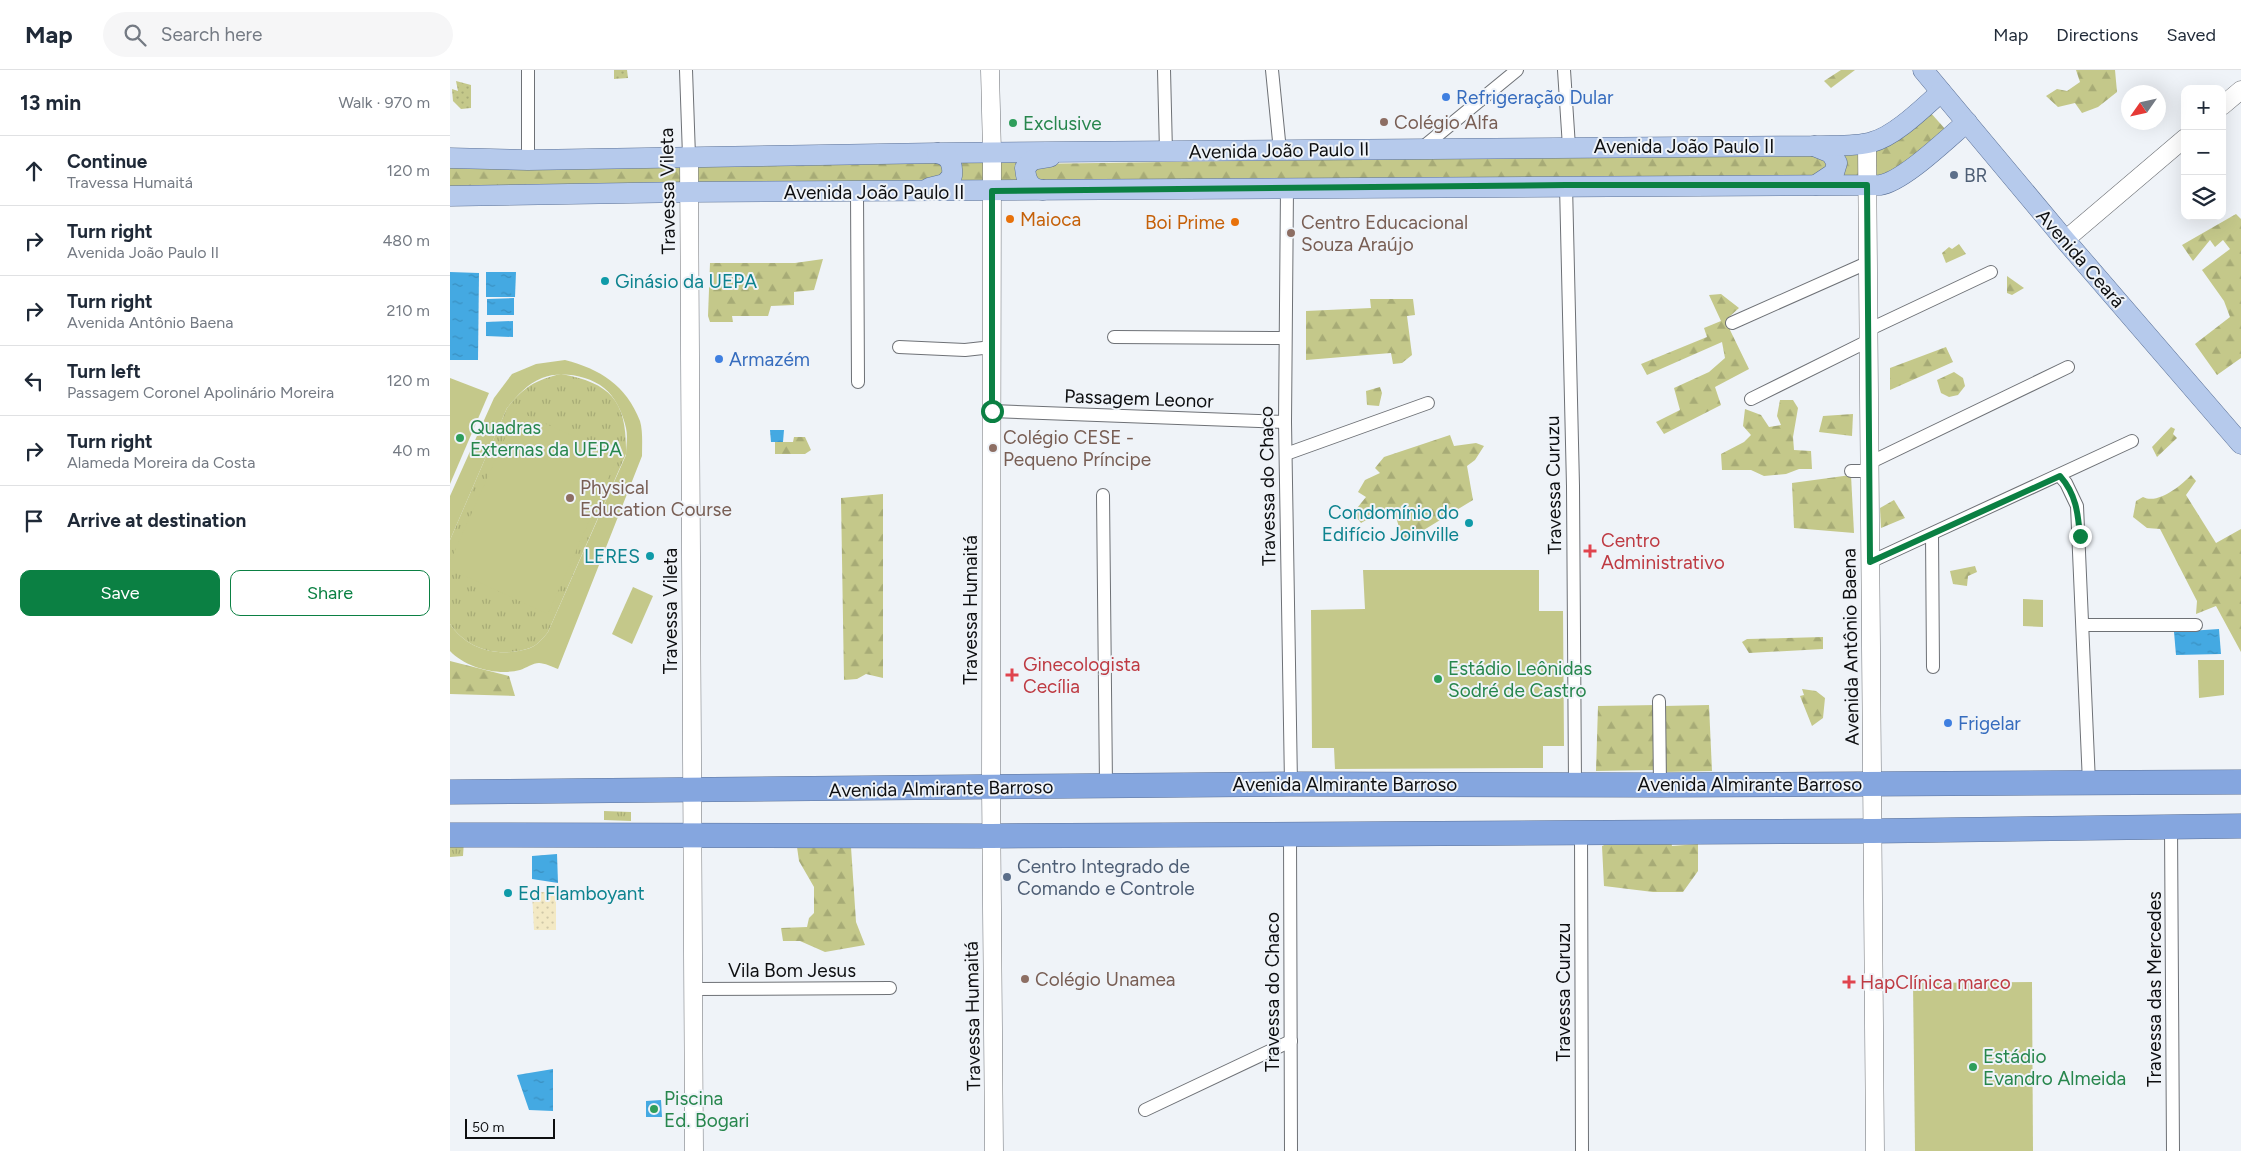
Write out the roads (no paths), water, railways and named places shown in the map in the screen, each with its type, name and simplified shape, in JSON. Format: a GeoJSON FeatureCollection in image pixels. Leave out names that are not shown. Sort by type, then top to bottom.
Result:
{"type":"FeatureCollection","features":[{"type":"Feature","properties":{"kind":"highway","name":"Avenida Almirante Barroso"},"geometry":{"type":"LineString","coordinates":[[450,792],[1291,784],[1660,785],[2241,782]]}},
{"type":"Feature","properties":{"kind":"highway"},"geometry":{"type":"LineString","coordinates":[[450,835],[991,836],[1873,831],[2241,826]]}},
{"type":"Feature","properties":{"kind":"main road","name":"Avenida Ceará"},"geometry":{"type":"LineString","coordinates":[[1923,70],[2065,240],[2241,444]]}},
{"type":"Feature","properties":{"kind":"main road","name":"Avenida João Paulo II"},"geometry":{"type":"LineString","coordinates":[[450,158],[528,160],[992,152],[1814,146],[1867,143],[1879,139],[1941,92]]}},
{"type":"Feature","properties":{"kind":"main road","name":"Avenida João Paulo II"},"geometry":{"type":"LineString","coordinates":[[450,196],[690,192],[915,192],[1566,185],[1867,185],[1886,184],[1894,181],[1967,122]]}},
{"type":"Feature","properties":{"kind":"main road"},"geometry":{"type":"LineString","coordinates":[[1814,146],[1831,153],[1837,163],[1834,173],[1816,184]]}},
{"type":"Feature","properties":{"kind":"main road"},"geometry":{"type":"LineString","coordinates":[[1043,190],[1037,189],[1026,180],[1026,165],[1032,160],[1053,156],[1060,152]]}},
{"type":"Feature","properties":{"kind":"main road"},"geometry":{"type":"LineString","coordinates":[[915,192],[945,184],[951,179],[952,164],[943,154],[937,153]]}},
{"type":"Feature","properties":{"kind":"street"},"geometry":{"type":"LineString","coordinates":[[528,70],[528,160]]}},
{"type":"Feature","properties":{"kind":"street","name":"Travessa Vileta"},"geometry":{"type":"LineString","coordinates":[[686,70],[690,192],[694,1151]]}},
{"type":"Feature","properties":{"kind":"street","name":"Travessa Humaitá"},"geometry":{"type":"LineString","coordinates":[[990,70],[992,152],[990,786],[994,1151]]}},
{"type":"Feature","properties":{"kind":"street"},"geometry":{"type":"LineString","coordinates":[[1164,70],[1166,152]]}},
{"type":"Feature","properties":{"kind":"street"},"geometry":{"type":"LineString","coordinates":[[1272,70],[1280,151]]}},
{"type":"Feature","properties":{"kind":"street"},"geometry":{"type":"LineString","coordinates":[[1422,148],[1517,70]]}},
{"type":"Feature","properties":{"kind":"street"},"geometry":{"type":"LineString","coordinates":[[1564,70],[1569,147]]}},
{"type":"Feature","properties":{"kind":"street"},"geometry":{"type":"LineString","coordinates":[[2226,103],[2241,90]]}},
{"type":"Feature","properties":{"kind":"street"},"geometry":{"type":"LineString","coordinates":[[2065,240],[2181,141]]}},
{"type":"Feature","properties":{"kind":"street","name":"Avenida Antônio Baena"},"geometry":{"type":"LineString","coordinates":[[1867,143],[1875,1151]]}},
{"type":"Feature","properties":{"kind":"street","name":"Travessa Curuzu"},"geometry":{"type":"LineString","coordinates":[[1566,185],[1573,486],[1575,784]]}},
{"type":"Feature","properties":{"kind":"street","name":"Travessa do Chaco"},"geometry":{"type":"LineString","coordinates":[[1287,188],[1284,338],[1291,784]]}},
{"type":"Feature","properties":{"kind":"street"},"geometry":{"type":"LineString","coordinates":[[856,192],[858,382]]}},
{"type":"Feature","properties":{"kind":"street"},"geometry":{"type":"LineString","coordinates":[[1732,323],[1867,263]]}},
{"type":"Feature","properties":{"kind":"street"},"geometry":{"type":"LineString","coordinates":[[1751,399],[1868,335],[1991,272]]}},
{"type":"Feature","properties":{"kind":"street"},"geometry":{"type":"LineString","coordinates":[[1114,337],[1284,338]]}},
{"type":"Feature","properties":{"kind":"street"},"geometry":{"type":"LineString","coordinates":[[899,347],[966,350],[992,347]]}},
{"type":"Feature","properties":{"kind":"street"},"geometry":{"type":"LineString","coordinates":[[1851,471],[1869,467],[2068,367]]}},
{"type":"Feature","properties":{"kind":"street"},"geometry":{"type":"LineString","coordinates":[[1286,454],[1428,403]]}},
{"type":"Feature","properties":{"kind":"street","name":"Passagem Leonor"},"geometry":{"type":"LineString","coordinates":[[992,411],[1285,422]]}},
{"type":"Feature","properties":{"kind":"street"},"geometry":{"type":"LineString","coordinates":[[1870,562],[2060,476],[2132,441]]}},
{"type":"Feature","properties":{"kind":"street"},"geometry":{"type":"LineString","coordinates":[[2060,476],[2066,483],[2077,506],[2089,783]]}},
{"type":"Feature","properties":{"kind":"street"},"geometry":{"type":"LineString","coordinates":[[1103,496],[1106,786]]}},
{"type":"Feature","properties":{"kind":"street"},"geometry":{"type":"LineString","coordinates":[[1932,534],[1933,667]]}},
{"type":"Feature","properties":{"kind":"street"},"geometry":{"type":"LineString","coordinates":[[2083,625],[2196,625]]}},
{"type":"Feature","properties":{"kind":"street"},"geometry":{"type":"LineString","coordinates":[[1659,702],[1660,785]]}},
{"type":"Feature","properties":{"kind":"street","name":"Travessa das Mercedes"},"geometry":{"type":"LineString","coordinates":[[2171,826],[2173,1151]]}},
{"type":"Feature","properties":{"kind":"street","name":"Travessa Curuzu"},"geometry":{"type":"LineString","coordinates":[[1582,832],[1582,1151]]}},
{"type":"Feature","properties":{"kind":"street","name":"Travessa do Chaco"},"geometry":{"type":"LineString","coordinates":[[1290,834],[1292,1151]]}},
{"type":"Feature","properties":{"kind":"street","name":"Vila Bom Jesus"},"geometry":{"type":"LineString","coordinates":[[693,990],[890,988]]}},
{"type":"Feature","properties":{"kind":"street"},"geometry":{"type":"LineString","coordinates":[[1145,1110],[1291,1041]]}},
{"type":"Feature","properties":{"kind":"water"},"geometry":{"type":"Polygon","coordinates":[[[450,272],[479,273],[478,360],[450,360],[450,272]]]}},
{"type":"Feature","properties":{"kind":"water"},"geometry":{"type":"Polygon","coordinates":[[[486,272],[516,272],[515,297],[486,297],[486,272]]]}},
{"type":"Feature","properties":{"kind":"water"},"geometry":{"type":"Polygon","coordinates":[[[514,298],[514,315],[487,315],[487,299],[514,298]]]}},
{"type":"Feature","properties":{"kind":"water"},"geometry":{"type":"Polygon","coordinates":[[[513,321],[513,337],[486,336],[486,322],[513,321]]]}},
{"type":"Feature","properties":{"kind":"water"},"geometry":{"type":"Polygon","coordinates":[[[770,430],[784,430],[783,442],[771,442],[770,430]]]}},
{"type":"Feature","properties":{"kind":"water"},"geometry":{"type":"Polygon","coordinates":[[[2219,629],[2221,654],[2176,655],[2174,632],[2219,629]]]}},
{"type":"Feature","properties":{"kind":"water"},"geometry":{"type":"Polygon","coordinates":[[[557,854],[558,883],[532,879],[532,856],[557,854]]]}},
{"type":"Feature","properties":{"kind":"water"},"geometry":{"type":"Polygon","coordinates":[[[553,1069],[553,1111],[529,1110],[517,1075],[553,1069]]]}},
{"type":"Feature","properties":{"kind":"water","name":"Piscina Ed. Bogari"},"geometry":{"type":"Polygon","coordinates":[[[661,1100],[662,1117],[646,1117],[646,1101],[661,1100]]]}},
{"type":"Feature","properties":{"kind":"place","name":"Refrigeração Dular"},"geometry":{"type":"Point","coordinates":[1446,97]}},
{"type":"Feature","properties":{"kind":"place","name":"Colégio Alfa"},"geometry":{"type":"Point","coordinates":[1384,122]}},
{"type":"Feature","properties":{"kind":"place","name":"Exclusive"},"geometry":{"type":"Point","coordinates":[1013,123]}},
{"type":"Feature","properties":{"kind":"place","name":"BR"},"geometry":{"type":"Point","coordinates":[1954,175]}},
{"type":"Feature","properties":{"kind":"place","name":"Maioca"},"geometry":{"type":"Point","coordinates":[1010,219]}},
{"type":"Feature","properties":{"kind":"place","name":"Boi Prime"},"geometry":{"type":"Point","coordinates":[1235,222]}},
{"type":"Feature","properties":{"kind":"place","name":"Centro Educacional Souza Araújo"},"geometry":{"type":"Point","coordinates":[1291,233]}},
{"type":"Feature","properties":{"kind":"place","name":"Ginásio da UEPA"},"geometry":{"type":"Point","coordinates":[605,281]}},
{"type":"Feature","properties":{"kind":"place","name":"Armazém"},"geometry":{"type":"Point","coordinates":[719,359]}},
{"type":"Feature","properties":{"kind":"place","name":"Quadras Externas da UEPA"},"geometry":{"type":"Point","coordinates":[460,438]}},
{"type":"Feature","properties":{"kind":"place","name":"Colégio CESE - Pequeno Príncipe"},"geometry":{"type":"Point","coordinates":[993,448]}},
{"type":"Feature","properties":{"kind":"place","name":"Physical Education Course"},"geometry":{"type":"Point","coordinates":[570,498]}},
{"type":"Feature","properties":{"kind":"place","name":"Condomínio do Edifício Joinville"},"geometry":{"type":"Point","coordinates":[1469,523]}},
{"type":"Feature","properties":{"kind":"place","name":"Centro Administrativo"},"geometry":{"type":"Point","coordinates":[1590,551]}},
{"type":"Feature","properties":{"kind":"place","name":"LERES"},"geometry":{"type":"Point","coordinates":[650,556]}},
{"type":"Feature","properties":{"kind":"place","name":"Ginecologista Cecília"},"geometry":{"type":"Point","coordinates":[1012,675]}},
{"type":"Feature","properties":{"kind":"place","name":"Estádio Leônidas Sodré de Castro"},"geometry":{"type":"Point","coordinates":[1438,679]}},
{"type":"Feature","properties":{"kind":"place","name":"Frigelar"},"geometry":{"type":"Point","coordinates":[1948,723]}},
{"type":"Feature","properties":{"kind":"place","name":"Centro Integrado de Comando e Controle"},"geometry":{"type":"Point","coordinates":[1007,877]}},
{"type":"Feature","properties":{"kind":"place","name":"Ed Flamboyant"},"geometry":{"type":"Point","coordinates":[508,893]}},
{"type":"Feature","properties":{"kind":"place","name":"Colégio Unamea"},"geometry":{"type":"Point","coordinates":[1025,979]}},
{"type":"Feature","properties":{"kind":"place","name":"HapClínica marco"},"geometry":{"type":"Point","coordinates":[1849,982]}},
{"type":"Feature","properties":{"kind":"place","name":"Estádio Evandro Almeida"},"geometry":{"type":"Point","coordinates":[1973,1067]}},
{"type":"Feature","properties":{"kind":"place","name":"Piscina Ed. Bogari"},"geometry":{"type":"Point","coordinates":[654,1109]}}]}
